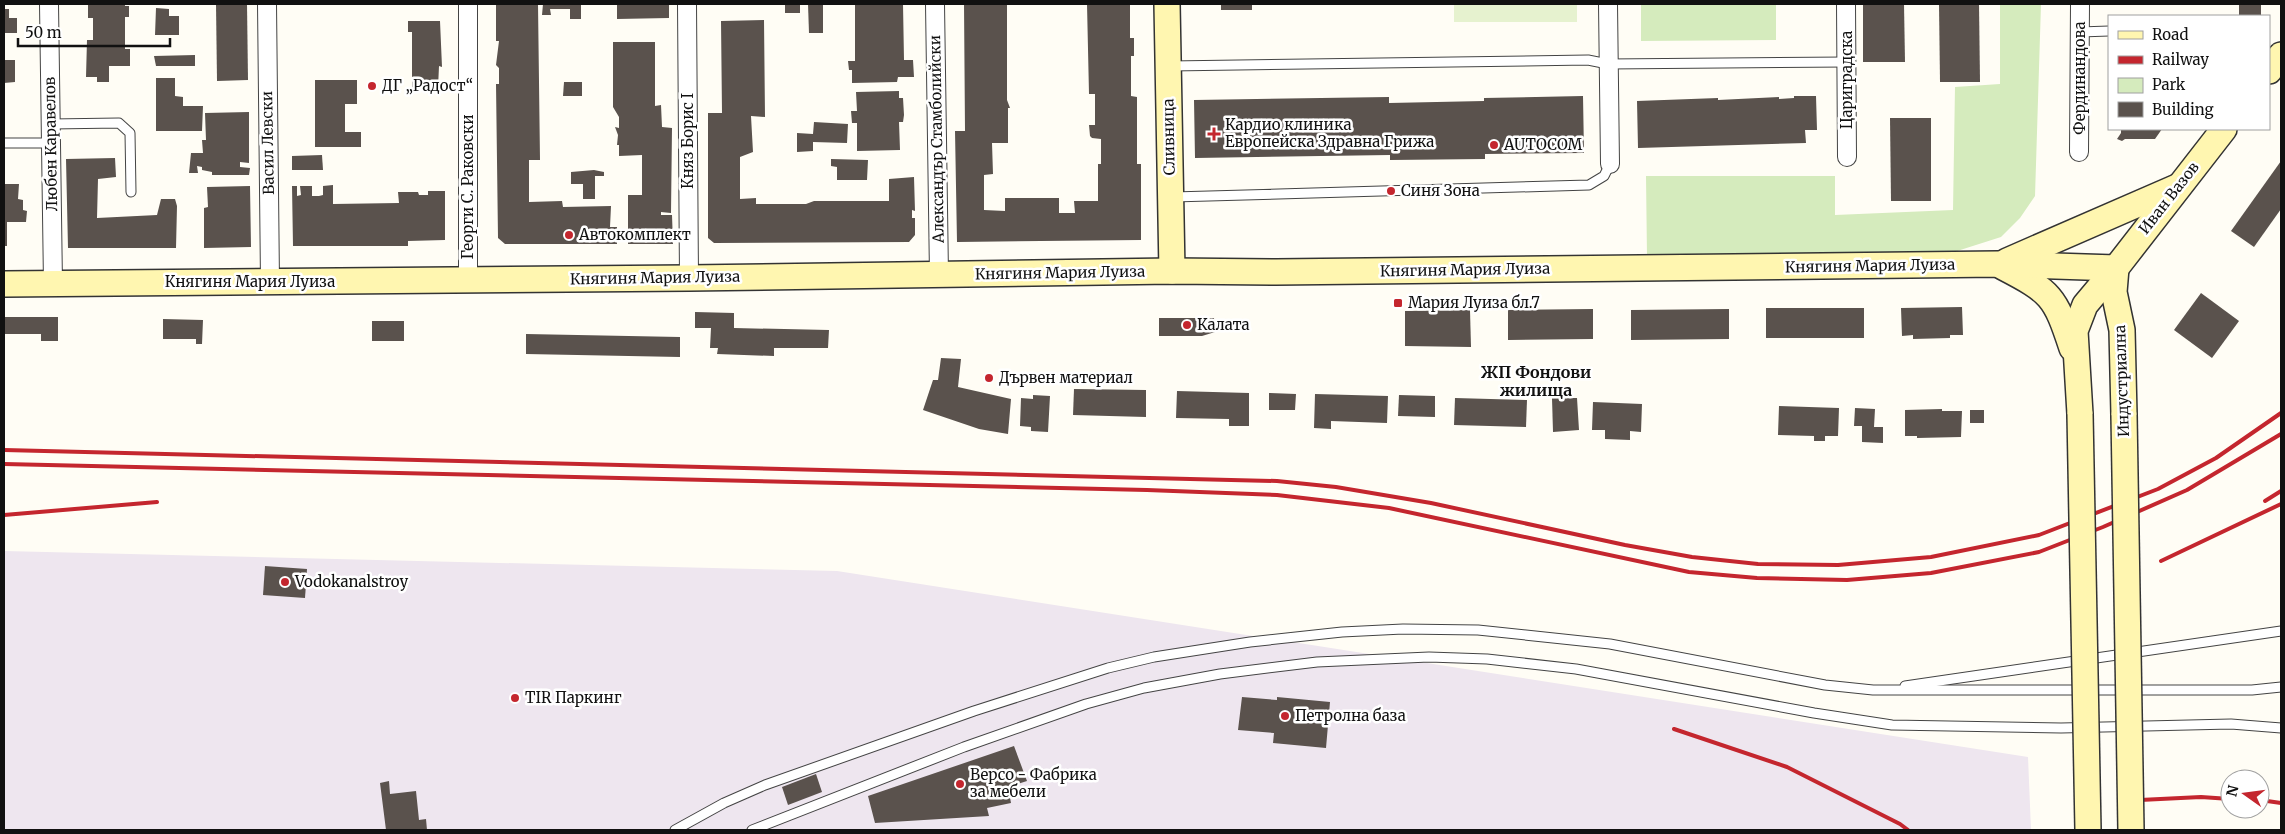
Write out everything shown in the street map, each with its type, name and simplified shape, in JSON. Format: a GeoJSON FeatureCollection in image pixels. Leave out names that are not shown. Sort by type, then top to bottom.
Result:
{"type":"FeatureCollection","features":[{"type":"Feature","properties":{"kind":"main road","name":"Сливница"},"geometry":{"type":"LineString","coordinates":[[1167,4],[1172,270]]}},
{"type":"Feature","properties":{"kind":"main road"},"geometry":{"type":"LineString","coordinates":[[2270,70],[2281,55]]}},
{"type":"Feature","properties":{"kind":"main road","name":"Иван Вазов"},"geometry":{"type":"LineString","coordinates":[[2116,268],[2223,130]]}},
{"type":"Feature","properties":{"kind":"main road"},"geometry":{"type":"LineString","coordinates":[[1998,264],[2080,231],[2179,186]]}},
{"type":"Feature","properties":{"kind":"main road","name":"Княгиня Мария Луиза"},"geometry":{"type":"LineString","coordinates":[[4,284],[939,275],[1172,270],[1303,272],[1998,264],[2116,268]]}},
{"type":"Feature","properties":{"kind":"main road"},"geometry":{"type":"LineString","coordinates":[[1998,264],[2030,280],[2050,297],[2061,315],[2077,364]]}},
{"type":"Feature","properties":{"kind":"main road"},"geometry":{"type":"LineString","coordinates":[[2088,830],[2080,414],[2075,331],[2081,313],[2091,295],[2116,268]]}},
{"type":"Feature","properties":{"kind":"main road","name":"Индустриална"},"geometry":{"type":"LineString","coordinates":[[2116,268],[2114,292],[2122,330],[2130,830]]}},
{"type":"Feature","properties":{"kind":"street","name":"Любен Каравелов"},"geometry":{"type":"LineString","coordinates":[[49,4],[53,284]]}},
{"type":"Feature","properties":{"kind":"street","name":"Васил Левски"},"geometry":{"type":"LineString","coordinates":[[267,4],[270,282]]}},
{"type":"Feature","properties":{"kind":"street","name":"Георги С. Раковски"},"geometry":{"type":"LineString","coordinates":[[468,4],[468,280]]}},
{"type":"Feature","properties":{"kind":"street","name":"Княз Борис I"},"geometry":{"type":"LineString","coordinates":[[687,4],[688,278]]}},
{"type":"Feature","properties":{"kind":"street","name":"Александър Стамболийски"},"geometry":{"type":"LineString","coordinates":[[935,4],[939,275]]}},
{"type":"Feature","properties":{"kind":"street"},"geometry":{"type":"LineString","coordinates":[[1608,4],[1610,164]]}},
{"type":"Feature","properties":{"kind":"street","name":"Цариградска"},"geometry":{"type":"LineString","coordinates":[[1846,4],[1847,157]]}},
{"type":"Feature","properties":{"kind":"street","name":"Фердинандова"},"geometry":{"type":"LineString","coordinates":[[2080,4],[2080,152]]}},
{"type":"Feature","properties":{"kind":"lane"},"geometry":{"type":"LineString","coordinates":[[2080,32],[2108,31]]}},
{"type":"Feature","properties":{"kind":"lane"},"geometry":{"type":"LineString","coordinates":[[1168,66],[1588,60],[1608,64],[1847,62]]}},
{"type":"Feature","properties":{"kind":"lane"},"geometry":{"type":"LineString","coordinates":[[51,124],[120,124],[130,134],[132,192]]}},
{"type":"Feature","properties":{"kind":"lane"},"geometry":{"type":"LineString","coordinates":[[4,143],[51,143]]}},
{"type":"Feature","properties":{"kind":"lane"},"geometry":{"type":"LineString","coordinates":[[1170,197],[1578,186],[1597,182],[1604,176],[1610,164]]}},
{"type":"Feature","properties":{"kind":"lane"},"geometry":{"type":"LineString","coordinates":[[675,830],[724,803],[765,785],[974,711],[1108,668],[1154,657],[1250,642],[1342,632],[1402,629],[1478,630],[1610,644],[1825,685],[1873,690],[2252,690],[2281,687]]}},
{"type":"Feature","properties":{"kind":"lane"},"geometry":{"type":"LineString","coordinates":[[1873,690],[2281,631]]}},
{"type":"Feature","properties":{"kind":"lane"},"geometry":{"type":"LineString","coordinates":[[752,830],[964,747],[1086,704],[1154,686],[1220,674],[1317,662],[1429,657],[1487,659],[1576,670],[1814,714],[1892,724],[1950,727],[2060,728],[2281,723]]}},
{"type":"Feature","properties":{"kind":"lane"},"geometry":{"type":"LineString","coordinates":[[2231,724],[2281,728]]}},
{"type":"Feature","properties":{"kind":"shaded area"},"geometry":{"type":"Polygon","coordinates":[[[4,551],[837,571],[2028,757],[2031,830],[4,830],[4,551]]]}},
{"type":"Feature","properties":{"kind":"green space"},"geometry":{"type":"Polygon","coordinates":[[[1454,4],[1577,4],[1577,22],[1454,22],[1454,4]]]}},
{"type":"Feature","properties":{"kind":"green space"},"geometry":{"type":"Polygon","coordinates":[[[1641,4],[1776,4],[1776,40],[1641,41],[1641,4]]]}},
{"type":"Feature","properties":{"kind":"green space"},"geometry":{"type":"Polygon","coordinates":[[[2000,4],[2041,4],[2035,196],[2020,218],[2001,237],[1954,252],[1647,257],[1646,176],[1835,176],[1835,215],[1953,210],[1955,87],[2000,84],[2000,4]]]}},
{"type":"Feature","properties":{"kind":"building"},"geometry":{"type":"Polygon","coordinates":[[[88,4],[125,4],[125,6],[129,6],[129,17],[125,17],[125,49],[130,49],[130,66],[109,66],[109,82],[97,82],[97,77],[86,77],[87,40],[93,40],[93,18],[88,18],[88,4]]]}},
{"type":"Feature","properties":{"kind":"building"},"geometry":{"type":"Polygon","coordinates":[[[216,4],[247,4],[248,80],[217,81],[216,4]]]}},
{"type":"Feature","properties":{"kind":"building"},"geometry":{"type":"Polygon","coordinates":[[[496,4],[538,4],[540,160],[529,160],[529,202],[562,201],[563,207],[611,206],[610,227],[617,227],[617,244],[505,244],[498,238],[496,84],[499,84],[499,68],[496,65],[499,41],[496,41],[496,4]]]}},
{"type":"Feature","properties":{"kind":"building"},"geometry":{"type":"Polygon","coordinates":[[[543,4],[581,4],[581,19],[570,19],[570,9],[550,9],[551,15],[542,15],[543,4]]]}},
{"type":"Feature","properties":{"kind":"building"},"geometry":{"type":"Polygon","coordinates":[[[617,4],[669,4],[669,18],[617,19],[617,4]]]}},
{"type":"Feature","properties":{"kind":"building"},"geometry":{"type":"Polygon","coordinates":[[[785,4],[800,4],[800,13],[785,13],[785,4]]]}},
{"type":"Feature","properties":{"kind":"building"},"geometry":{"type":"Polygon","coordinates":[[[808,4],[823,4],[823,33],[809,33],[808,4]]]}},
{"type":"Feature","properties":{"kind":"building"},"geometry":{"type":"Polygon","coordinates":[[[855,4],[903,4],[904,60],[913,60],[914,77],[898,77],[897,82],[852,83],[852,70],[849,70],[848,61],[855,61],[855,4]]]}},
{"type":"Feature","properties":{"kind":"building"},"geometry":{"type":"Polygon","coordinates":[[[964,4],[1007,4],[1007,100],[1010,108],[1008,108],[1008,143],[992,143],[993,174],[984,175],[984,210],[1005,211],[1005,198],[1059,198],[1059,213],[1075,213],[1074,201],[1098,201],[1098,164],[1101,164],[1101,139],[1090,136],[1089,125],[1095,125],[1095,94],[1089,94],[1087,4],[1130,4],[1130,38],[1134,38],[1134,56],[1131,56],[1131,96],[1137,97],[1137,164],[1141,164],[1141,240],[957,242],[955,131],[965,131],[964,4]]]}},
{"type":"Feature","properties":{"kind":"building"},"geometry":{"type":"Polygon","coordinates":[[[1221,4],[1252,4],[1252,10],[1221,10],[1221,4]]]}},
{"type":"Feature","properties":{"kind":"building"},"geometry":{"type":"Polygon","coordinates":[[[1863,4],[1904,4],[1905,62],[1863,62],[1863,4]]]}},
{"type":"Feature","properties":{"kind":"building"},"geometry":{"type":"Polygon","coordinates":[[[1939,4],[1979,4],[1980,82],[1940,82],[1939,4]]]}},
{"type":"Feature","properties":{"kind":"building"},"geometry":{"type":"Polygon","coordinates":[[[2239,4],[2261,4],[2261,15],[2239,15],[2239,4]]]}},
{"type":"Feature","properties":{"kind":"building"},"geometry":{"type":"Polygon","coordinates":[[[156,8],[169,9],[169,16],[179,16],[179,35],[155,35],[156,8]]]}},
{"type":"Feature","properties":{"kind":"building"},"geometry":{"type":"Polygon","coordinates":[[[4,9],[9,9],[9,18],[17,18],[17,33],[4,33],[4,9]]]}},
{"type":"Feature","properties":{"kind":"building"},"geometry":{"type":"Polygon","coordinates":[[[764,20],[765,117],[751,116],[753,152],[740,157],[740,199],[756,198],[756,204],[806,204],[814,201],[889,201],[889,179],[914,177],[915,211],[912,210],[912,218],[915,218],[915,235],[909,242],[714,243],[708,238],[708,113],[722,113],[721,21],[764,20]]]}},
{"type":"Feature","properties":{"kind":"building"},"geometry":{"type":"Polygon","coordinates":[[[408,21],[440,21],[442,67],[439,66],[438,88],[412,88],[412,32],[408,32],[408,21]]]}},
{"type":"Feature","properties":{"kind":"building"},"geometry":{"type":"Polygon","coordinates":[[[613,42],[655,42],[655,106],[661,105],[662,127],[672,128],[671,213],[661,212],[661,215],[672,215],[673,244],[628,244],[628,195],[642,195],[642,155],[619,156],[618,135],[615,127],[619,128],[619,117],[613,107],[613,42]]]}},
{"type":"Feature","properties":{"kind":"building"},"geometry":{"type":"Polygon","coordinates":[[[195,55],[195,66],[156,66],[154,56],[195,55]]]}},
{"type":"Feature","properties":{"kind":"building"},"geometry":{"type":"Polygon","coordinates":[[[4,60],[15,60],[15,82],[4,83],[4,60]]]}},
{"type":"Feature","properties":{"kind":"building"},"geometry":{"type":"Polygon","coordinates":[[[156,78],[175,78],[175,96],[183,97],[183,106],[203,106],[202,131],[156,131],[156,78]]]}},
{"type":"Feature","properties":{"kind":"building"},"geometry":{"type":"Polygon","coordinates":[[[315,80],[357,80],[357,104],[345,104],[345,132],[361,132],[361,147],[315,147],[315,80]]]}},
{"type":"Feature","properties":{"kind":"building"},"geometry":{"type":"Polygon","coordinates":[[[564,82],[582,82],[582,96],[563,96],[564,82]]]}},
{"type":"Feature","properties":{"kind":"building"},"geometry":{"type":"Polygon","coordinates":[[[899,91],[899,98],[903,98],[904,115],[903,122],[899,122],[900,150],[857,151],[857,123],[852,123],[851,111],[857,111],[856,92],[899,91]]]}},
{"type":"Feature","properties":{"kind":"building"},"geometry":{"type":"Polygon","coordinates":[[[1583,96],[1584,153],[1485,154],[1485,159],[1390,160],[1390,155],[1195,158],[1194,100],[1389,97],[1389,103],[1484,101],[1484,98],[1583,96]]]}},
{"type":"Feature","properties":{"kind":"building"},"geometry":{"type":"Polygon","coordinates":[[[1794,96],[1816,96],[1817,130],[1805,130],[1806,143],[1638,148],[1637,101],[1779,97],[1779,99],[1794,98],[1794,96]]]}},
{"type":"Feature","properties":{"kind":"building"},"geometry":{"type":"Polygon","coordinates":[[[249,112],[249,163],[240,162],[240,167],[250,168],[249,175],[212,175],[212,172],[202,170],[202,167],[197,166],[198,173],[189,173],[191,153],[203,153],[202,140],[206,140],[205,113],[249,112]]]}},
{"type":"Feature","properties":{"kind":"building"},"geometry":{"type":"Polygon","coordinates":[[[1890,118],[1931,118],[1931,201],[1891,201],[1890,118]]]}},
{"type":"Feature","properties":{"kind":"building"},"geometry":{"type":"Polygon","coordinates":[[[814,122],[848,124],[847,143],[813,142],[813,151],[797,152],[797,133],[813,134],[814,122]]]}},
{"type":"Feature","properties":{"kind":"building"},"geometry":{"type":"Polygon","coordinates":[[[2121,130],[2161,130],[2155,139],[2125,139],[2122,141],[2117,139],[2121,130]]]}},
{"type":"Feature","properties":{"kind":"building"},"geometry":{"type":"Polygon","coordinates":[[[322,155],[323,170],[292,170],[292,156],[322,155]]]}},
{"type":"Feature","properties":{"kind":"building"},"geometry":{"type":"Polygon","coordinates":[[[115,158],[116,177],[98,179],[97,218],[157,215],[161,199],[175,199],[177,206],[176,248],[68,248],[66,159],[115,158]]]}},
{"type":"Feature","properties":{"kind":"building"},"geometry":{"type":"Polygon","coordinates":[[[831,159],[868,160],[867,180],[837,180],[837,167],[831,166],[831,159]]]}},
{"type":"Feature","properties":{"kind":"building"},"geometry":{"type":"Polygon","coordinates":[[[2281,161],[2281,209],[2254,247],[2231,231],[2281,161]]]}},
{"type":"Feature","properties":{"kind":"building"},"geometry":{"type":"Polygon","coordinates":[[[594,170],[604,172],[604,176],[595,176],[595,199],[583,199],[583,184],[571,184],[571,172],[594,170]]]}},
{"type":"Feature","properties":{"kind":"building"},"geometry":{"type":"Polygon","coordinates":[[[4,184],[19,184],[18,199],[23,200],[23,210],[27,211],[26,222],[7,222],[7,246],[4,246],[4,184]]]}},
{"type":"Feature","properties":{"kind":"building"},"geometry":{"type":"Polygon","coordinates":[[[333,185],[333,204],[399,203],[398,192],[418,192],[419,195],[428,195],[428,191],[445,191],[445,240],[408,241],[408,246],[293,246],[292,186],[297,186],[297,196],[301,195],[300,186],[312,186],[312,196],[319,196],[323,195],[323,186],[333,185]]]}},
{"type":"Feature","properties":{"kind":"building"},"geometry":{"type":"Polygon","coordinates":[[[250,186],[251,247],[204,248],[204,208],[208,207],[207,187],[250,186]]]}},
{"type":"Feature","properties":{"kind":"building"},"geometry":{"type":"Polygon","coordinates":[[[2201,293],[2239,321],[2212,358],[2174,330],[2201,293]]]}},
{"type":"Feature","properties":{"kind":"building"},"geometry":{"type":"Polygon","coordinates":[[[1962,307],[1963,335],[1950,335],[1950,338],[1913,339],[1913,335],[1902,336],[1901,308],[1962,307]]]}},
{"type":"Feature","properties":{"kind":"building"},"geometry":{"type":"Polygon","coordinates":[[[1766,308],[1864,308],[1864,338],[1766,338],[1766,308]]]}},
{"type":"Feature","properties":{"kind":"building"},"geometry":{"type":"Polygon","coordinates":[[[1593,309],[1593,339],[1508,340],[1508,310],[1593,309]]]}},
{"type":"Feature","properties":{"kind":"building"},"geometry":{"type":"Polygon","coordinates":[[[1729,309],[1729,339],[1631,340],[1631,310],[1729,309]]]}},
{"type":"Feature","properties":{"kind":"building"},"geometry":{"type":"Polygon","coordinates":[[[1470,310],[1471,347],[1405,346],[1405,311],[1470,310]]]}},
{"type":"Feature","properties":{"kind":"building"},"geometry":{"type":"Polygon","coordinates":[[[695,312],[734,313],[734,328],[829,330],[828,348],[774,348],[774,356],[717,354],[718,348],[710,348],[711,328],[695,328],[695,312]]]}},
{"type":"Feature","properties":{"kind":"building"},"geometry":{"type":"Polygon","coordinates":[[[4,317],[58,317],[58,341],[41,341],[41,334],[4,334],[4,317]]]}},
{"type":"Feature","properties":{"kind":"building","name":"Калата"},"geometry":{"type":"Polygon","coordinates":[[[1159,318],[1214,318],[1215,332],[1202,336],[1159,336],[1159,318]]]}},
{"type":"Feature","properties":{"kind":"building"},"geometry":{"type":"Polygon","coordinates":[[[163,319],[203,320],[202,344],[196,344],[196,339],[163,339],[163,319]]]}},
{"type":"Feature","properties":{"kind":"building"},"geometry":{"type":"Polygon","coordinates":[[[372,321],[404,321],[404,341],[372,341],[372,321]]]}},
{"type":"Feature","properties":{"kind":"building"},"geometry":{"type":"Polygon","coordinates":[[[526,334],[680,337],[680,357],[526,354],[526,334]]]}},
{"type":"Feature","properties":{"kind":"building"},"geometry":{"type":"Polygon","coordinates":[[[941,358],[961,359],[958,387],[1011,399],[1008,434],[979,429],[923,410],[933,380],[938,380],[941,358]]]}},
{"type":"Feature","properties":{"kind":"building"},"geometry":{"type":"Polygon","coordinates":[[[1074,389],[1146,390],[1146,417],[1073,415],[1074,389]]]}},
{"type":"Feature","properties":{"kind":"building"},"geometry":{"type":"Polygon","coordinates":[[[1177,391],[1249,393],[1249,426],[1229,426],[1229,419],[1176,418],[1177,391]]]}},
{"type":"Feature","properties":{"kind":"building"},"geometry":{"type":"Polygon","coordinates":[[[1269,393],[1296,394],[1295,410],[1269,410],[1269,393]]]}},
{"type":"Feature","properties":{"kind":"building"},"geometry":{"type":"Polygon","coordinates":[[[1315,394],[1388,396],[1387,423],[1331,421],[1331,429],[1314,428],[1315,394]]]}},
{"type":"Feature","properties":{"kind":"building"},"geometry":{"type":"Polygon","coordinates":[[[1033,395],[1050,396],[1048,432],[1031,431],[1031,427],[1020,426],[1021,398],[1033,399],[1033,395]]]}},
{"type":"Feature","properties":{"kind":"building"},"geometry":{"type":"Polygon","coordinates":[[[1399,395],[1435,396],[1435,417],[1398,416],[1399,395]]]}},
{"type":"Feature","properties":{"kind":"building"},"geometry":{"type":"Polygon","coordinates":[[[1455,398],[1527,400],[1526,427],[1454,425],[1455,398]]]}},
{"type":"Feature","properties":{"kind":"building"},"geometry":{"type":"Polygon","coordinates":[[[1552,398],[1577,398],[1579,430],[1553,432],[1552,398]]]}},
{"type":"Feature","properties":{"kind":"building"},"geometry":{"type":"Polygon","coordinates":[[[1593,402],[1642,404],[1641,432],[1630,431],[1630,440],[1605,439],[1605,430],[1592,430],[1593,402]]]}},
{"type":"Feature","properties":{"kind":"building"},"geometry":{"type":"Polygon","coordinates":[[[1779,406],[1839,408],[1838,436],[1825,436],[1825,441],[1814,441],[1814,436],[1778,435],[1779,406]]]}},
{"type":"Feature","properties":{"kind":"building"},"geometry":{"type":"Polygon","coordinates":[[[1855,408],[1875,409],[1874,427],[1883,427],[1883,443],[1862,442],[1862,426],[1854,426],[1855,408]]]}},
{"type":"Feature","properties":{"kind":"building"},"geometry":{"type":"Polygon","coordinates":[[[1942,409],[1942,411],[1962,411],[1961,437],[1917,438],[1917,436],[1905,436],[1905,410],[1942,409]]]}},
{"type":"Feature","properties":{"kind":"building"},"geometry":{"type":"Polygon","coordinates":[[[1970,410],[1984,410],[1984,423],[1970,423],[1970,410]]]}},
{"type":"Feature","properties":{"kind":"building","name":"Vodokanalstroy"},"geometry":{"type":"Polygon","coordinates":[[[265,566],[307,569],[305,598],[263,595],[265,566]]]}},
{"type":"Feature","properties":{"kind":"building","name":"Петролна база"},"geometry":{"type":"Polygon","coordinates":[[[1242,697],[1277,700],[1277,697],[1330,702],[1326,748],[1273,743],[1274,733],[1238,730],[1242,697]]]}},
{"type":"Feature","properties":{"kind":"building","name":"Версо - Фабрика за мебели"},"geometry":{"type":"Polygon","coordinates":[[[1014,746],[1027,781],[1008,787],[1011,803],[987,808],[989,816],[875,823],[868,796],[1014,746]]]}},
{"type":"Feature","properties":{"kind":"building"},"geometry":{"type":"Polygon","coordinates":[[[816,774],[822,792],[788,805],[782,787],[816,774]]]}},
{"type":"Feature","properties":{"kind":"building"},"geometry":{"type":"Polygon","coordinates":[[[389,781],[390,794],[416,791],[419,820],[426,819],[427,830],[386,830],[380,783],[389,781]]]}},
{"type":"Feature","properties":{"kind":"railway"},"geometry":{"type":"LineString","coordinates":[[4,450],[1277,481],[1336,487],[1431,503],[1625,545],[1692,557],[1758,564],[1838,565],[1931,557],[2039,535],[2158,489],[2216,458],[2281,413]]}},
{"type":"Feature","properties":{"kind":"railway"},"geometry":{"type":"LineString","coordinates":[[4,464],[1147,490],[1277,495],[1389,508],[1689,572],[1757,578],[1847,580],[1931,573],[2039,552],[2103,527],[2187,490],[2281,434]]}},
{"type":"Feature","properties":{"kind":"railway"},"geometry":{"type":"LineString","coordinates":[[2265,501],[2281,491]]}},
{"type":"Feature","properties":{"kind":"railway"},"geometry":{"type":"LineString","coordinates":[[4,515],[157,502]]}},
{"type":"Feature","properties":{"kind":"railway"},"geometry":{"type":"LineString","coordinates":[[2161,561],[2281,504]]}},
{"type":"Feature","properties":{"kind":"railway"},"geometry":{"type":"LineString","coordinates":[[1674,729],[1787,767],[1900,824],[1908,830]]}},
{"type":"Feature","properties":{"kind":"railway"},"geometry":{"type":"LineString","coordinates":[[2140,800],[2201,797],[2220,798]]}},
{"type":"Feature","properties":{"kind":"railway"},"geometry":{"type":"LineString","coordinates":[[2270,801],[2281,803]]}},
{"type":"Feature","properties":{"kind":"place","name":"ДГ „Радост“"},"geometry":{"type":"Point","coordinates":[372,86]}},
{"type":"Feature","properties":{"kind":"place","name":"Кардио клиника Европейска Здравна Грижа"},"geometry":{"type":"Point","coordinates":[1214,134]}},
{"type":"Feature","properties":{"kind":"place","name":"AUTOCOM"},"geometry":{"type":"Point","coordinates":[1494,145]}},
{"type":"Feature","properties":{"kind":"place","name":"Синя Зона"},"geometry":{"type":"Point","coordinates":[1391,191]}},
{"type":"Feature","properties":{"kind":"place","name":"Автокомплект"},"geometry":{"type":"Point","coordinates":[569,235]}},
{"type":"Feature","properties":{"kind":"place","name":"Мария Луиза бл.7"},"geometry":{"type":"Point","coordinates":[1398,303]}},
{"type":"Feature","properties":{"kind":"place","name":"Калата"},"geometry":{"type":"Point","coordinates":[1187,325]}},
{"type":"Feature","properties":{"kind":"place","name":"Дървен материал"},"geometry":{"type":"Point","coordinates":[989,378]}},
{"type":"Feature","properties":{"kind":"place","name":"Vodokanalstroy"},"geometry":{"type":"Point","coordinates":[285,582]}},
{"type":"Feature","properties":{"kind":"place","name":"TIR Паркинг"},"geometry":{"type":"Point","coordinates":[515,698]}},
{"type":"Feature","properties":{"kind":"place","name":"Петролна база"},"geometry":{"type":"Point","coordinates":[1285,716]}},
{"type":"Feature","properties":{"kind":"place","name":"Версо - Фабрика за мебели"},"geometry":{"type":"Point","coordinates":[960,784]}},
{"type":"Feature","properties":{"kind":"district","name":"ЖП Фондови жилища"},"geometry":{"type":"Point","coordinates":[1536,381]}}]}
